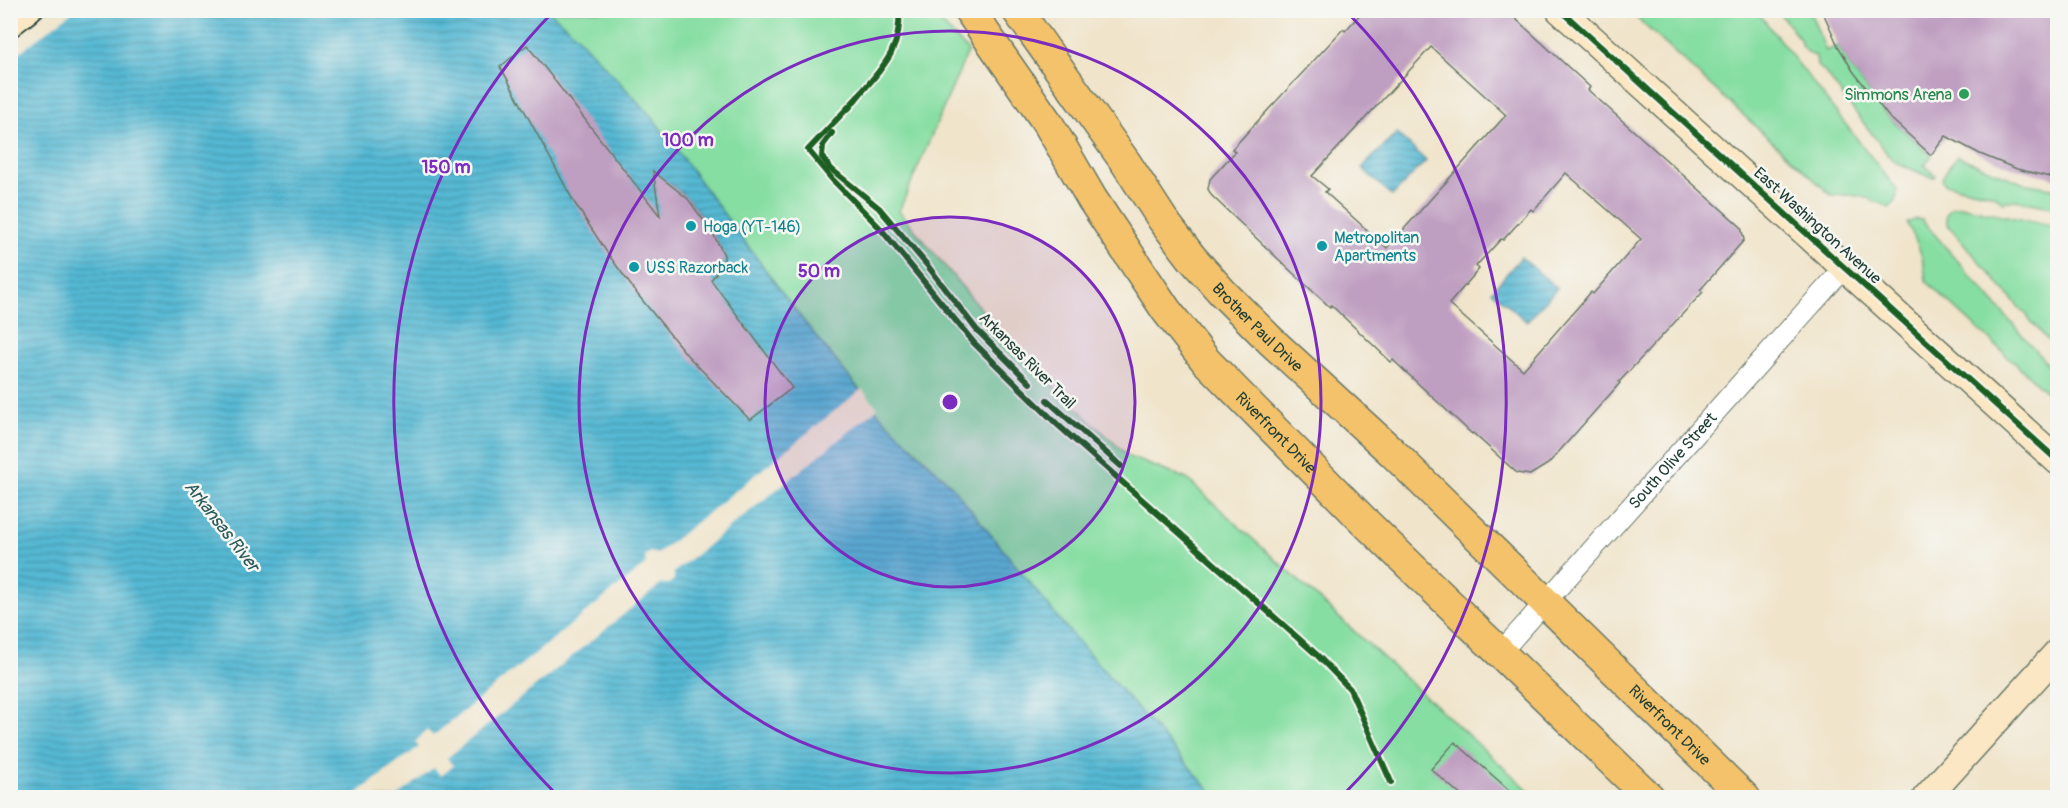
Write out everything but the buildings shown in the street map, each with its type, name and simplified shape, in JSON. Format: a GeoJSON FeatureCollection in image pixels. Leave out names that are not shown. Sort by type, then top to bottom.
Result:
{"type":"FeatureCollection","features":[{"type":"Feature","properties":{"kind":"main road","name":"Brother Paul Drive"},"geometry":{"type":"LineString","coordinates":[[1017,10],[1192,258],[1271,341],[1392,452],[1545,601]]}},
{"type":"Feature","properties":{"kind":"main road","name":"Riverfront Drive"},"geometry":{"type":"LineString","coordinates":[[972,12],[1049,126],[1092,199],[1166,310],[1206,361],[1233,391],[1499,654],[1650,798]]}},
{"type":"Feature","properties":{"kind":"main road","name":"Riverfront Drive"},"geometry":{"type":"LineString","coordinates":[[1545,601],[1745,798]]}},
{"type":"Feature","properties":{"kind":"street"},"geometry":{"type":"LineString","coordinates":[[10,23],[27,10]]}},
{"type":"Feature","properties":{"kind":"street","name":"East Washington Avenue"},"geometry":{"type":"LineString","coordinates":[[1560,10],[2058,461]]}},
{"type":"Feature","properties":{"kind":"street","name":"South Olive Street"},"geometry":{"type":"LineString","coordinates":[[1499,654],[1845,267]]}},
{"type":"Feature","properties":{"kind":"street"},"geometry":{"type":"LineString","coordinates":[[1926,798],[2058,652]]}},
{"type":"Feature","properties":{"kind":"green space"},"geometry":{"type":"Polygon","coordinates":[[[548,11],[930,11],[968,51],[899,211],[1012,347],[1129,457],[1187,479],[1536,797],[1216,797],[1067,629],[950,484],[879,414],[802,319],[652,117],[577,37],[548,11]]]}},
{"type":"Feature","properties":{"kind":"green space"},"geometry":{"type":"Polygon","coordinates":[[[1629,11],[1757,11],[1897,190],[1896,201],[1889,208],[1861,197],[1831,195],[1629,11]]]}},
{"type":"Feature","properties":{"kind":"green space"},"geometry":{"type":"Polygon","coordinates":[[[1778,11],[1807,11],[1808,15],[1811,14],[1826,51],[1838,46],[1853,71],[1888,116],[1932,156],[1924,165],[1936,176],[1934,178],[1898,164],[1889,156],[1823,70],[1817,66],[1816,56],[1801,46],[1801,41],[1778,11]]]}},
{"type":"Feature","properties":{"kind":"green space"},"geometry":{"type":"Polygon","coordinates":[[[1957,156],[2022,183],[2057,189],[2057,208],[2015,200],[2003,202],[1995,195],[1945,184],[1942,180],[1943,176],[1957,156]]]}},
{"type":"Feature","properties":{"kind":"green space"},"geometry":{"type":"Polygon","coordinates":[[[1960,206],[2057,227],[2057,351],[1947,224],[1946,215],[1951,208],[1960,206]]]}},
{"type":"Feature","properties":{"kind":"green space"},"geometry":{"type":"Polygon","coordinates":[[[1916,219],[1922,220],[2057,375],[2057,402],[1926,281],[1920,251],[1907,223],[1916,219]]]}},
{"type":"Feature","properties":{"kind":"water","name":"Arkansas River"},"geometry":{"type":"Polygon","coordinates":[[[10,11],[549,11],[572,31],[652,117],[802,319],[879,414],[950,484],[1067,629],[1216,797],[11,797],[10,11]],[[654,176],[656,192],[715,268],[721,266],[724,262],[724,255],[704,220],[687,198],[654,176]]]}},
{"type":"Feature","properties":{"kind":"water"},"geometry":{"type":"Polygon","coordinates":[[[1397,133],[1426,161],[1392,196],[1362,168],[1397,133]]]}},
{"type":"Feature","properties":{"kind":"water"},"geometry":{"type":"Polygon","coordinates":[[[1521,257],[1557,288],[1527,322],[1492,291],[1521,257]]]}},
{"type":"Feature","properties":{"kind":"pier"},"geometry":{"type":"Polygon","coordinates":[[[11,11],[73,11],[11,59],[11,11]]]}},
{"type":"Feature","properties":{"kind":"pier"},"geometry":{"type":"Polygon","coordinates":[[[862,389],[878,408],[674,572],[674,580],[668,584],[661,584],[447,758],[453,766],[441,776],[434,768],[397,797],[352,797],[419,747],[415,742],[427,730],[433,736],[646,564],[645,556],[650,552],[657,554],[862,389]]]}},
{"type":"Feature","properties":{"kind":"tram line"},"geometry":{"type":"LineString","coordinates":[[10,41],[49,10]]}},
{"type":"Feature","properties":{"kind":"cycle path"},"geometry":{"type":"LineString","coordinates":[[849,108],[891,53],[899,26],[899,10]]}},
{"type":"Feature","properties":{"kind":"cycle path"},"geometry":{"type":"LineString","coordinates":[[1560,10],[2058,461]]}},
{"type":"Feature","properties":{"kind":"cycle path"},"geometry":{"type":"LineString","coordinates":[[855,100],[808,150],[832,179],[880,228],[974,343],[1058,425],[1317,655],[1350,689],[1391,782]]}},
{"type":"Feature","properties":{"kind":"cycle path","name":"Arkansas River Trail"},"geometry":{"type":"LineString","coordinates":[[832,133],[823,145],[822,157],[831,169],[879,208],[976,329],[1030,383]]}},
{"type":"Feature","properties":{"kind":"cycle path","name":"Arkansas River Trail"},"geometry":{"type":"LineString","coordinates":[[1047,400],[1121,466]]}},
{"type":"Feature","properties":{"kind":"place","name":"Simmons Arena"},"geometry":{"type":"Point","coordinates":[1964,94]}},
{"type":"Feature","properties":{"kind":"place","name":"Hoga (YT-146)"},"geometry":{"type":"Point","coordinates":[691,226]}},
{"type":"Feature","properties":{"kind":"place","name":"Metropolitan Apartments"},"geometry":{"type":"Point","coordinates":[1322,246]}},
{"type":"Feature","properties":{"kind":"place","name":"USS Razorback"},"geometry":{"type":"Point","coordinates":[634,267]}}]}
